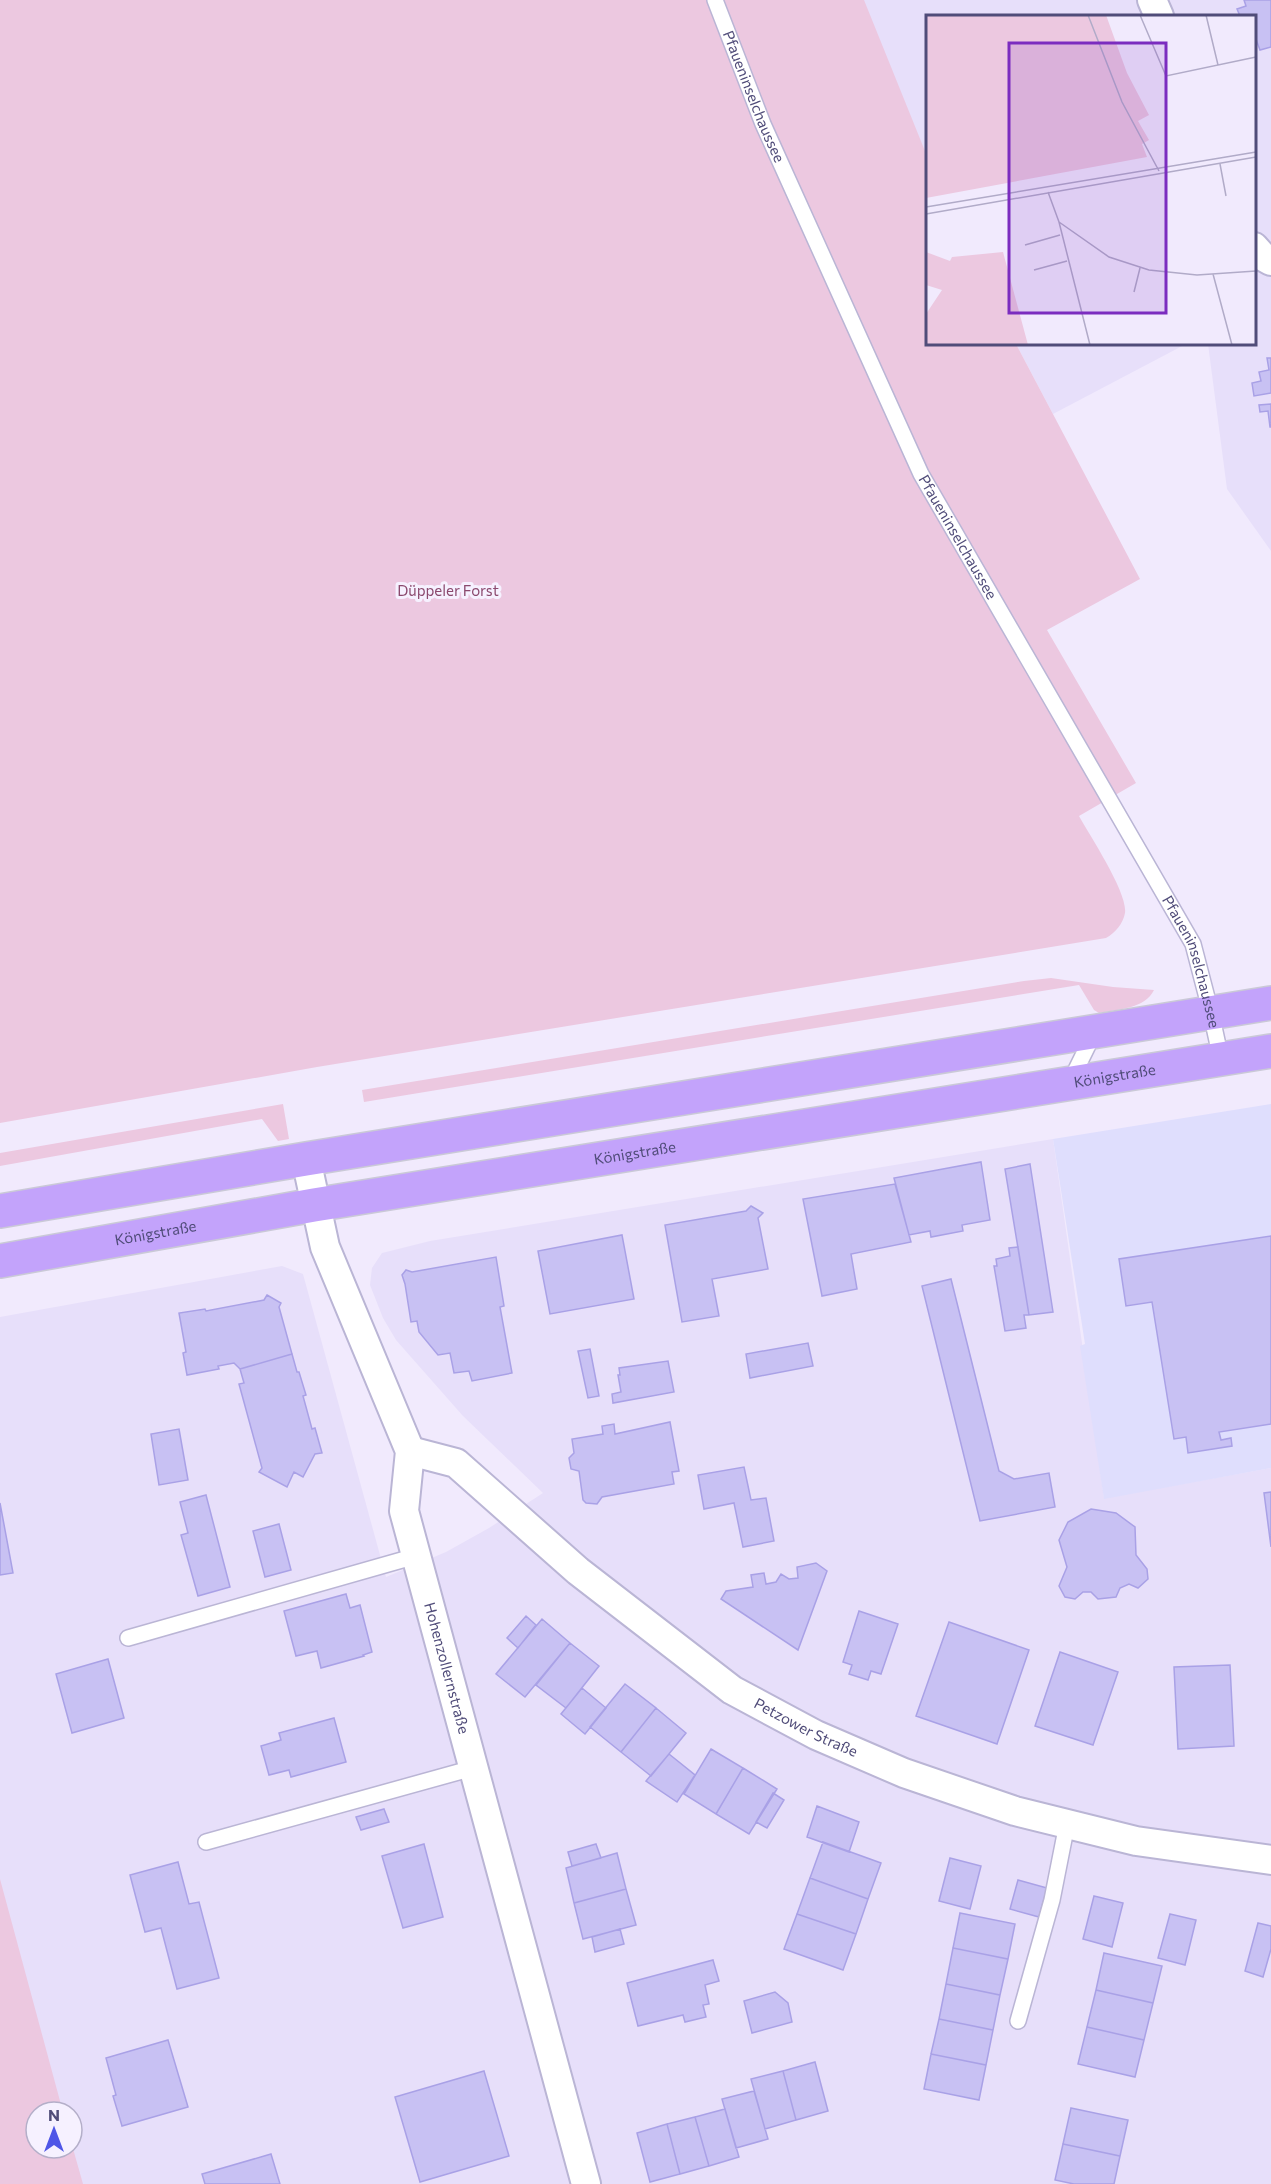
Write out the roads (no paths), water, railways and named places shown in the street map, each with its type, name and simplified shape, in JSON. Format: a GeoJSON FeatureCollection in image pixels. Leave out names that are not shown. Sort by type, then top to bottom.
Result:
{"type":"FeatureCollection","features":[{"type":"Feature","properties":{"kind":"main road"},"geometry":{"type":"LineString","coordinates":[[0,1211],[306,1159],[1271,1003]]}},
{"type":"Feature","properties":{"kind":"main road","name":"Königstraße"},"geometry":{"type":"LineString","coordinates":[[0,1261],[314,1205],[1271,1051]]}},
{"type":"Feature","properties":{"kind":"street"},"geometry":{"type":"LineString","coordinates":[[1152,0],[1159,15]]}},
{"type":"Feature","properties":{"kind":"street"},"geometry":{"type":"LineString","coordinates":[[1256,249],[1271,261]]}},
{"type":"Feature","properties":{"kind":"street","name":"Hohenzollernstraße"},"geometry":{"type":"LineString","coordinates":[[306,1159],[314,1205],[325,1247],[411,1451],[404,1511],[586,2184]]}},
{"type":"Feature","properties":{"kind":"street","name":"Petzower Straße"},"geometry":{"type":"LineString","coordinates":[[411,1451],[456,1463],[578,1571],[732,1690],[816,1735],[904,1773],[1015,1810],[1136,1841],[1271,1860]]}},
{"type":"Feature","properties":{"kind":"lane","name":"Pfaueninselchaussee"},"geometry":{"type":"LineString","coordinates":[[715,0],[762,124],[921,474],[1193,944],[1221,1059]]}},
{"type":"Feature","properties":{"kind":"lane"},"geometry":{"type":"LineString","coordinates":[[1070,1083],[1095,1031]]}},
{"type":"Feature","properties":{"kind":"lane"},"geometry":{"type":"LineString","coordinates":[[128,1638],[416,1556]]}},
{"type":"Feature","properties":{"kind":"lane"},"geometry":{"type":"LineString","coordinates":[[206,1842],[473,1768]]}},
{"type":"Feature","properties":{"kind":"lane"},"geometry":{"type":"LineString","coordinates":[[1018,2021],[1052,1900],[1067,1824]]}},
{"type":"Feature","properties":{"kind":"park label","name":"Düppeler Forst"},"geometry":{"type":"Point","coordinates":[448,591]}}]}
